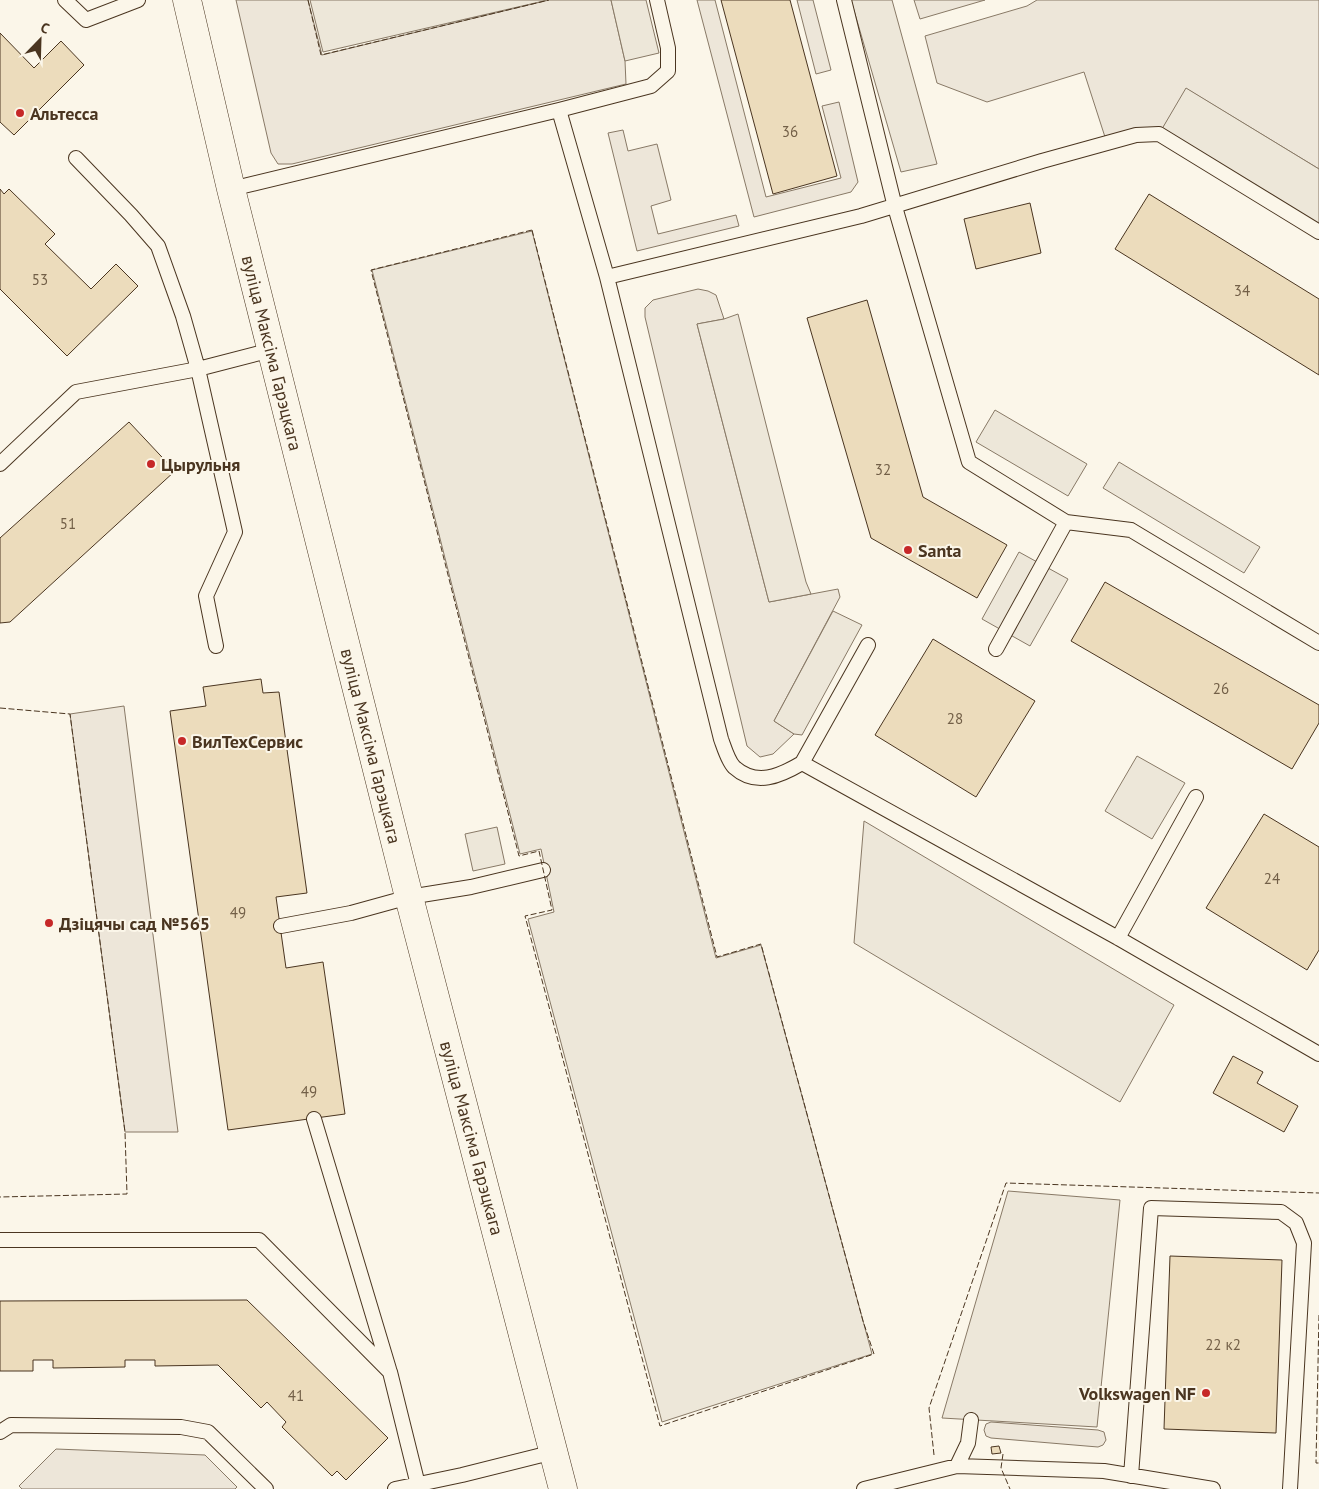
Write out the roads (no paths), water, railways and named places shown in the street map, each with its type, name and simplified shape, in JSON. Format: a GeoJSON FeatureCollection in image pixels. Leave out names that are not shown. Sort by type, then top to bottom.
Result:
{"type":"FeatureCollection","features":[{"type":"Feature","properties":{"kind":"main road","name":"вуліца Максіма Гарэцкага"},"geometry":{"type":"LineString","coordinates":[[187,0],[231,189],[409,897],[564,1489]]}},
{"type":"Feature","properties":{"kind":"lane"},"geometry":{"type":"LineString","coordinates":[[65,0],[86,20],[138,0]]}},
{"type":"Feature","properties":{"kind":"lane"},"geometry":{"type":"LineString","coordinates":[[231,189],[651,86],[668,71],[668,48],[657,0]]}},
{"type":"Feature","properties":{"kind":"lane"},"geometry":{"type":"LineString","coordinates":[[844,0],[895,207],[969,462],[1066,522],[1131,530],[1319,643]]}},
{"type":"Feature","properties":{"kind":"lane"},"geometry":{"type":"LineString","coordinates":[[559,110],[608,277],[721,738],[733,766],[748,775],[762,779],[783,774],[802,763],[868,645]]}},
{"type":"Feature","properties":{"kind":"lane"},"geometry":{"type":"LineString","coordinates":[[608,277],[719,252],[895,207],[1136,135],[1159,134],[1319,232]]}},
{"type":"Feature","properties":{"kind":"lane"},"geometry":{"type":"LineString","coordinates":[[76,158],[131,214],[158,246],[198,369],[236,532],[206,596],[216,646]]}},
{"type":"Feature","properties":{"kind":"lane"},"geometry":{"type":"LineString","coordinates":[[0,464],[76,392],[198,369],[271,350]]}},
{"type":"Feature","properties":{"kind":"lane"},"geometry":{"type":"LineString","coordinates":[[996,648],[1066,522]]}},
{"type":"Feature","properties":{"kind":"lane"},"geometry":{"type":"LineString","coordinates":[[802,763],[854,790],[1035,894],[1118,938],[1319,1054]]}},
{"type":"Feature","properties":{"kind":"lane"},"geometry":{"type":"LineString","coordinates":[[1118,938],[1196,797]]}},
{"type":"Feature","properties":{"kind":"lane"},"geometry":{"type":"LineString","coordinates":[[280,926],[350,913],[409,897],[471,887],[543,870]]}},
{"type":"Feature","properties":{"kind":"lane"},"geometry":{"type":"LineString","coordinates":[[314,1119],[390,1372],[418,1485]]}},
{"type":"Feature","properties":{"kind":"lane"},"geometry":{"type":"LineString","coordinates":[[1130,1476],[1151,1208],[1281,1212],[1296,1223],[1304,1243],[1290,1489]]}},
{"type":"Feature","properties":{"kind":"lane"},"geometry":{"type":"LineString","coordinates":[[0,1240],[259,1240],[390,1372]]}},
{"type":"Feature","properties":{"kind":"lane"},"geometry":{"type":"LineString","coordinates":[[957,1466],[968,1443],[971,1420]]}},
{"type":"Feature","properties":{"kind":"lane"},"geometry":{"type":"LineString","coordinates":[[0,1432],[11,1425],[181,1427],[208,1432],[266,1489]]}},
{"type":"Feature","properties":{"kind":"lane"},"geometry":{"type":"LineString","coordinates":[[395,1489],[554,1452]]}},
{"type":"Feature","properties":{"kind":"lane"},"geometry":{"type":"LineString","coordinates":[[864,1489],[904,1484],[957,1466],[1104,1471],[1177,1487],[1212,1489]]}},
{"type":"Feature","properties":{"kind":"place","name":"Альтесса"},"geometry":{"type":"Point","coordinates":[20,113]}},
{"type":"Feature","properties":{"kind":"place","name":"Цырульня"},"geometry":{"type":"Point","coordinates":[151,464]}},
{"type":"Feature","properties":{"kind":"place","name":"Santa"},"geometry":{"type":"Point","coordinates":[908,550]}},
{"type":"Feature","properties":{"kind":"place","name":"ВилТехСервис"},"geometry":{"type":"Point","coordinates":[182,741]}},
{"type":"Feature","properties":{"kind":"place","name":"Дзіцячы сад №565"},"geometry":{"type":"Point","coordinates":[49,923]}},
{"type":"Feature","properties":{"kind":"place","name":"Volkswagen NF"},"geometry":{"type":"Point","coordinates":[1206,1393]}}]}
